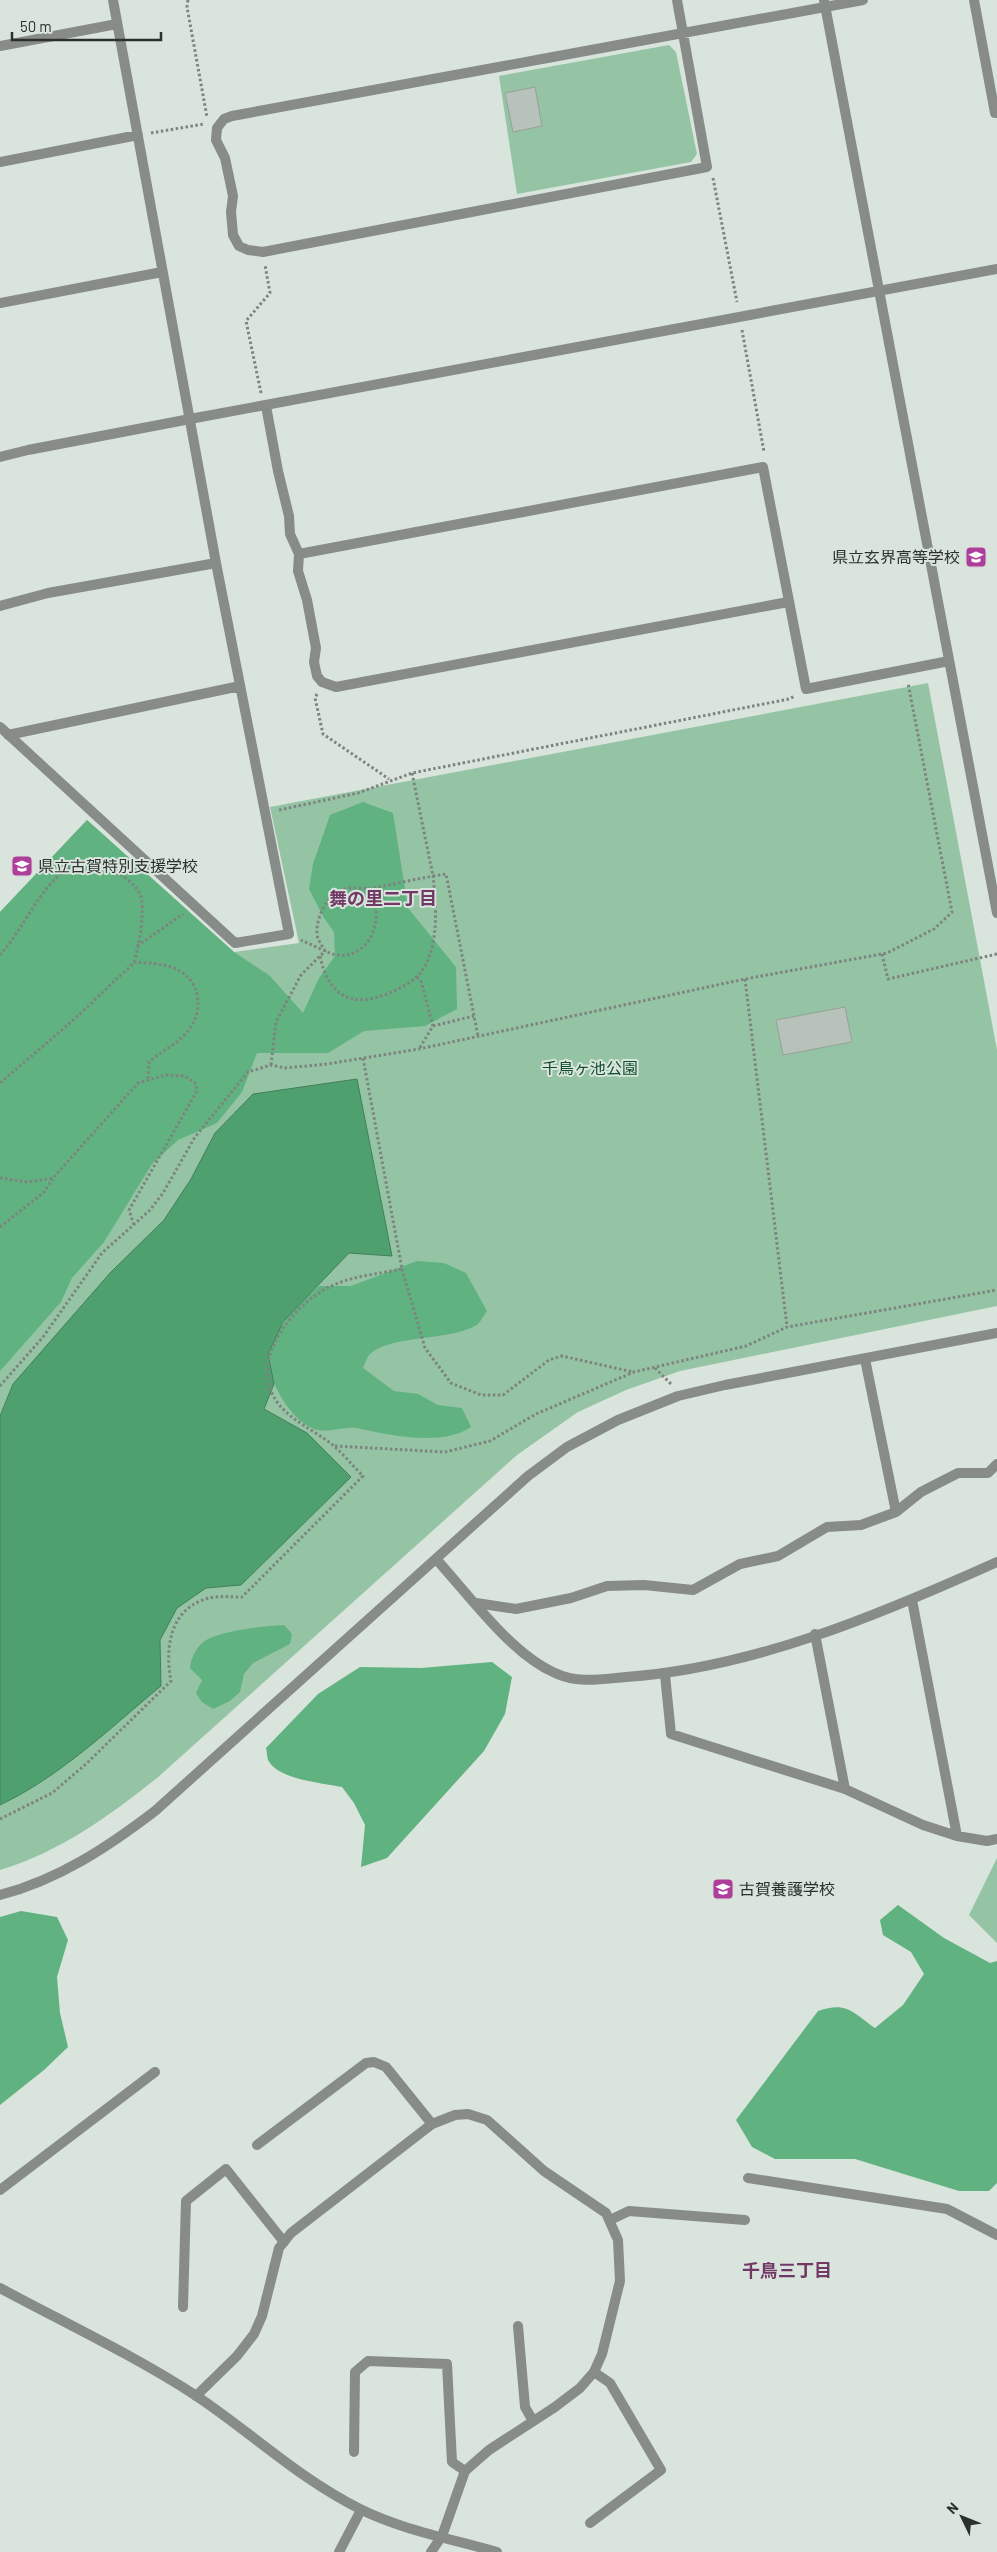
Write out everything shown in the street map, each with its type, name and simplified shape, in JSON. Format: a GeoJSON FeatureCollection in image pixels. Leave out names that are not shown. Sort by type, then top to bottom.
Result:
{"type":"FeatureCollection","features":[{"type":"Feature","properties":{"kind":"street"},"geometry":{"type":"LineString","coordinates":[[0,727],[235,942],[289,934],[216,563],[113,0]]}},
{"type":"Feature","properties":{"kind":"street"},"geometry":{"type":"LineString","coordinates":[[677,0],[683,33],[707,167],[263,252],[248,250],[239,246],[233,236],[230,219],[233,196],[225,158],[216,140],[217,128],[224,119],[683,33],[825,4],[863,0]]}},
{"type":"Feature","properties":{"kind":"street"},"geometry":{"type":"LineString","coordinates":[[974,0],[994,113],[997,113]]}},
{"type":"Feature","properties":{"kind":"street"},"geometry":{"type":"LineString","coordinates":[[825,4],[997,913]]}},
{"type":"Feature","properties":{"kind":"street"},"geometry":{"type":"LineString","coordinates":[[0,46],[117,24]]}},
{"type":"Feature","properties":{"kind":"street"},"geometry":{"type":"LineString","coordinates":[[0,162],[138,135]]}},
{"type":"Feature","properties":{"kind":"street"},"geometry":{"type":"LineString","coordinates":[[0,457],[190,419],[997,269]]}},
{"type":"Feature","properties":{"kind":"street"},"geometry":{"type":"LineString","coordinates":[[0,303],[162,272]]}},
{"type":"Feature","properties":{"kind":"street"},"geometry":{"type":"LineString","coordinates":[[266,406],[278,471],[289,516],[290,534],[299,554],[298,571],[307,600],[316,648],[314,662],[316,676],[322,682],[336,687],[788,602]]}},
{"type":"Feature","properties":{"kind":"street"},"geometry":{"type":"LineString","coordinates":[[299,554],[763,468],[806,689],[949,661]]}},
{"type":"Feature","properties":{"kind":"street"},"geometry":{"type":"LineString","coordinates":[[0,606],[48,593],[216,563]]}},
{"type":"Feature","properties":{"kind":"street"},"geometry":{"type":"LineString","coordinates":[[8,735],[240,686]]}},
{"type":"Feature","properties":{"kind":"street"},"geometry":{"type":"LineString","coordinates":[[0,1895],[62,1872],[115,1841],[154,1811],[528,1476],[567,1447],[618,1420],[678,1396],[725,1385],[997,1333]]}},
{"type":"Feature","properties":{"kind":"street"},"geometry":{"type":"LineString","coordinates":[[864,1359],[896,1512]]}},
{"type":"Feature","properties":{"kind":"street"},"geometry":{"type":"LineString","coordinates":[[476,1603],[516,1609],[571,1598],[607,1586],[644,1585],[693,1590],[740,1564],[778,1556],[827,1527],[860,1525],[896,1512],[921,1492],[958,1473],[988,1473],[997,1464]]}},
{"type":"Feature","properties":{"kind":"street"},"geometry":{"type":"LineString","coordinates":[[436,1559],[510,1641],[537,1664],[557,1674],[583,1681],[665,1675],[731,1662],[912,1600],[997,1562]]}},
{"type":"Feature","properties":{"kind":"street"},"geometry":{"type":"LineString","coordinates":[[912,1600],[957,1836]]}},
{"type":"Feature","properties":{"kind":"street"},"geometry":{"type":"LineString","coordinates":[[815,1634],[845,1789]]}},
{"type":"Feature","properties":{"kind":"street"},"geometry":{"type":"LineString","coordinates":[[665,1675],[671,1734],[845,1789],[923,1825],[957,1836],[987,1841],[997,1839]]}},
{"type":"Feature","properties":{"kind":"street"},"geometry":{"type":"LineString","coordinates":[[257,2145],[366,2064],[374,2062],[386,2067],[432,2124]]}},
{"type":"Feature","properties":{"kind":"street"},"geometry":{"type":"LineString","coordinates":[[0,2190],[154,2072]]}},
{"type":"Feature","properties":{"kind":"street"},"geometry":{"type":"LineString","coordinates":[[196,2396],[236,2356],[254,2334],[262,2316],[280,2248],[291,2233],[432,2124],[455,2115],[468,2114],[487,2120],[544,2171],[606,2213],[618,2240],[620,2281],[602,2354],[594,2372],[580,2388],[489,2450],[466,2471],[442,2536],[431,2552]]}},
{"type":"Feature","properties":{"kind":"street"},"geometry":{"type":"LineString","coordinates":[[183,2307],[186,2200],[226,2169],[284,2242]]}},
{"type":"Feature","properties":{"kind":"street"},"geometry":{"type":"LineString","coordinates":[[748,2178],[947,2209],[997,2235]]}},
{"type":"Feature","properties":{"kind":"street"},"geometry":{"type":"LineString","coordinates":[[610,2220],[629,2211],[745,2220]]}},
{"type":"Feature","properties":{"kind":"street"},"geometry":{"type":"LineString","coordinates":[[0,2288],[136,2360],[196,2396],[310,2482],[361,2510],[393,2522],[496,2552]]}},
{"type":"Feature","properties":{"kind":"street"},"geometry":{"type":"LineString","coordinates":[[518,2326],[524,2407],[533,2421]]}},
{"type":"Feature","properties":{"kind":"street"},"geometry":{"type":"LineString","coordinates":[[354,2452],[355,2372],[368,2362],[447,2364],[452,2462],[466,2471]]}},
{"type":"Feature","properties":{"kind":"street"},"geometry":{"type":"LineString","coordinates":[[590,2523],[661,2470],[610,2383],[594,2372]]}},
{"type":"Feature","properties":{"kind":"street"},"geometry":{"type":"LineString","coordinates":[[339,2552],[361,2510]]}},
{"type":"Feature","properties":{"kind":"path"},"geometry":{"type":"LineString","coordinates":[[138,135],[208,123],[186,7],[188,0]]}},
{"type":"Feature","properties":{"kind":"path"},"geometry":{"type":"LineString","coordinates":[[707,167],[713,176],[740,317],[765,457],[763,468]]}},
{"type":"Feature","properties":{"kind":"path"},"geometry":{"type":"LineString","coordinates":[[263,252],[270,292],[246,321],[258,385],[266,406]]}},
{"type":"Feature","properties":{"kind":"path"},"geometry":{"type":"LineString","coordinates":[[0,1386],[43,1337],[102,1253],[150,1210],[163,1193],[195,1137],[219,1109],[243,1076],[257,1068],[270,1065],[285,1068],[363,1058],[419,1048],[745,979],[882,954],[934,929],[952,912],[905,669]]}},
{"type":"Feature","properties":{"kind":"path"},"geometry":{"type":"LineString","coordinates":[[322,682],[316,698],[323,734],[390,780]]}},
{"type":"Feature","properties":{"kind":"path"},"geometry":{"type":"LineString","coordinates":[[264,813],[358,792],[412,773],[789,700],[806,689]]}},
{"type":"Feature","properties":{"kind":"path"},"geometry":{"type":"LineString","coordinates":[[320,956],[329,982],[343,997],[356,1000],[378,998],[417,977],[431,951],[436,904],[433,876],[412,773]]}},
{"type":"Feature","properties":{"kind":"path"},"geometry":{"type":"LineString","coordinates":[[0,955],[59,876],[69,868],[91,864],[104,867],[120,876],[140,893],[142,903],[138,946],[134,962],[90,1006],[0,1083]]}},
{"type":"Feature","properties":{"kind":"path"},"geometry":{"type":"LineString","coordinates":[[325,951],[317,932],[321,915],[328,901],[340,890],[368,889],[446,874],[478,1036]]}},
{"type":"Feature","properties":{"kind":"path"},"geometry":{"type":"LineString","coordinates":[[289,934],[338,956],[352,955],[370,941],[376,921],[376,911],[368,889]]}},
{"type":"Feature","properties":{"kind":"path"},"geometry":{"type":"LineString","coordinates":[[138,946],[194,906]]}},
{"type":"Feature","properties":{"kind":"path"},"geometry":{"type":"LineString","coordinates":[[270,1065],[276,1022],[301,975],[325,951]]}},
{"type":"Feature","properties":{"kind":"path"},"geometry":{"type":"LineString","coordinates":[[882,954],[888,979],[997,954]]}},
{"type":"Feature","properties":{"kind":"path"},"geometry":{"type":"LineString","coordinates":[[134,962],[176,969],[193,984],[199,1004],[197,1016],[187,1033],[149,1062],[148,1078]]}},
{"type":"Feature","properties":{"kind":"path"},"geometry":{"type":"LineString","coordinates":[[417,977],[421,981],[433,1026]]}},
{"type":"Feature","properties":{"kind":"path"},"geometry":{"type":"LineString","coordinates":[[745,979],[786,1327]]}},
{"type":"Feature","properties":{"kind":"path"},"geometry":{"type":"LineString","coordinates":[[419,1048],[433,1026],[474,1016]]}},
{"type":"Feature","properties":{"kind":"path"},"geometry":{"type":"LineString","coordinates":[[363,1058],[402,1269],[425,1348],[451,1383],[481,1396],[503,1395],[549,1360],[562,1356],[634,1372]]}},
{"type":"Feature","properties":{"kind":"path"},"geometry":{"type":"LineString","coordinates":[[0,1227],[43,1193],[138,1083],[148,1078],[166,1075],[185,1076],[196,1084],[197,1091],[129,1210],[134,1225]]}},
{"type":"Feature","properties":{"kind":"path"},"geometry":{"type":"LineString","coordinates":[[0,1178],[28,1182],[54,1178]]}},
{"type":"Feature","properties":{"kind":"path"},"geometry":{"type":"LineString","coordinates":[[0,1819],[52,1793],[86,1764],[171,1681],[168,1666],[168,1639],[176,1622],[188,1609],[202,1600],[214,1597],[242,1597],[363,1476],[334,1446],[288,1413],[277,1402],[270,1388],[268,1369],[273,1346],[299,1311],[320,1292],[353,1279],[402,1269]]}},
{"type":"Feature","properties":{"kind":"path"},"geometry":{"type":"LineString","coordinates":[[334,1446],[445,1452],[490,1441],[553,1406],[634,1372],[746,1346],[786,1327],[997,1290]]}},
{"type":"Feature","properties":{"kind":"path"},"geometry":{"type":"LineString","coordinates":[[654,1367],[671,1384],[678,1396]]}},
{"type":"Feature","properties":{"kind":"green space"},"geometry":{"type":"Polygon","coordinates":[[[669,45],[676,52],[697,154],[691,162],[517,194],[499,76],[669,45]]]}},
{"type":"Feature","properties":{"kind":"green space","name":"千鳥ヶ池公園"},"geometry":{"type":"Polygon","coordinates":[[[928,683],[997,1050],[997,1306],[680,1371],[626,1390],[578,1412],[517,1455],[157,1778],[121,1806],[63,1843],[0,1870],[0,912],[87,820],[234,952],[299,943],[270,807],[928,683]]]}},
{"type":"Feature","properties":{"kind":"green space"},"geometry":{"type":"Polygon","coordinates":[[[997,1858],[997,1943],[969,1915],[997,1858]]]}},
{"type":"Feature","properties":{"kind":"shaded area"},"geometry":{"type":"Polygon","coordinates":[[[363,802],[393,813],[408,908],[456,967],[457,1009],[425,1026],[364,1031],[328,1053],[257,1053],[242,1092],[217,1123],[178,1140],[152,1164],[104,1242],[72,1278],[61,1302],[0,1371],[0,912],[87,820],[234,952],[270,976],[303,1013],[319,978],[335,956],[334,932],[324,918],[309,889],[313,864],[330,815],[363,802]]]}},
{"type":"Feature","properties":{"kind":"shaded area"},"geometry":{"type":"Polygon","coordinates":[[[357,1079],[392,1256],[349,1253],[283,1322],[268,1354],[274,1384],[264,1409],[307,1433],[351,1477],[241,1585],[206,1588],[177,1608],[160,1640],[161,1686],[64,1766],[44,1780],[0,1805],[0,1416],[13,1384],[110,1273],[164,1220],[191,1179],[215,1133],[253,1094],[357,1079]]]}},
{"type":"Feature","properties":{"kind":"shaded area"},"geometry":{"type":"Polygon","coordinates":[[[417,1261],[444,1263],[466,1273],[487,1311],[477,1325],[464,1331],[405,1341],[379,1348],[369,1355],[363,1368],[394,1391],[418,1394],[438,1405],[462,1408],[471,1427],[445,1437],[415,1438],[356,1428],[319,1430],[303,1423],[286,1405],[272,1377],[269,1362],[271,1347],[276,1334],[295,1310],[319,1286],[351,1286],[417,1261]]]}},
{"type":"Feature","properties":{"kind":"shaded area"},"geometry":{"type":"Polygon","coordinates":[[[284,1625],[292,1634],[290,1644],[253,1663],[244,1674],[240,1692],[230,1701],[213,1709],[202,1702],[196,1693],[202,1680],[190,1668],[193,1656],[201,1645],[208,1639],[225,1633],[255,1627],[284,1625]]]}},
{"type":"Feature","properties":{"kind":"shaded area"},"geometry":{"type":"Polygon","coordinates":[[[492,1662],[512,1677],[505,1714],[484,1751],[387,1858],[361,1867],[365,1825],[354,1803],[342,1787],[302,1780],[291,1776],[273,1767],[268,1760],[266,1748],[318,1694],[360,1667],[421,1668],[492,1662]]]}},
{"type":"Feature","properties":{"kind":"shaded area"},"geometry":{"type":"Polygon","coordinates":[[[898,1905],[944,1938],[990,1963],[997,1961],[997,2183],[989,2191],[959,2191],[855,2159],[775,2159],[752,2147],[736,2120],[818,2011],[836,2007],[843,2008],[855,2013],[875,2028],[903,2005],[924,1974],[911,1952],[883,1935],[880,1920],[898,1905]]]}},
{"type":"Feature","properties":{"kind":"shaded area"},"geometry":{"type":"Polygon","coordinates":[[[21,1911],[57,1917],[68,1940],[57,1977],[60,2013],[68,2047],[44,2070],[0,2105],[0,1917],[21,1911]]]}},
{"type":"Feature","properties":{"kind":"building"},"geometry":{"type":"Polygon","coordinates":[[[535,87],[542,126],[513,132],[505,93],[535,87]]]}},
{"type":"Feature","properties":{"kind":"building"},"geometry":{"type":"Polygon","coordinates":[[[845,1007],[852,1042],[783,1055],[776,1020],[845,1007]]]}},
{"type":"Feature","properties":{"kind":"place","name":"県立玄界高等学校"},"geometry":{"type":"Point","coordinates":[976,557]}},
{"type":"Feature","properties":{"kind":"place","name":"県立古賀特別支援学校"},"geometry":{"type":"Point","coordinates":[22,866]}},
{"type":"Feature","properties":{"kind":"place","name":"古賀養護学校"},"geometry":{"type":"Point","coordinates":[723,1889]}},
{"type":"Feature","properties":{"kind":"district","name":"舞の里二丁目"},"geometry":{"type":"Point","coordinates":[383,899]}},
{"type":"Feature","properties":{"kind":"district","name":"千鳥三丁目"},"geometry":{"type":"Point","coordinates":[787,2271]}}]}
